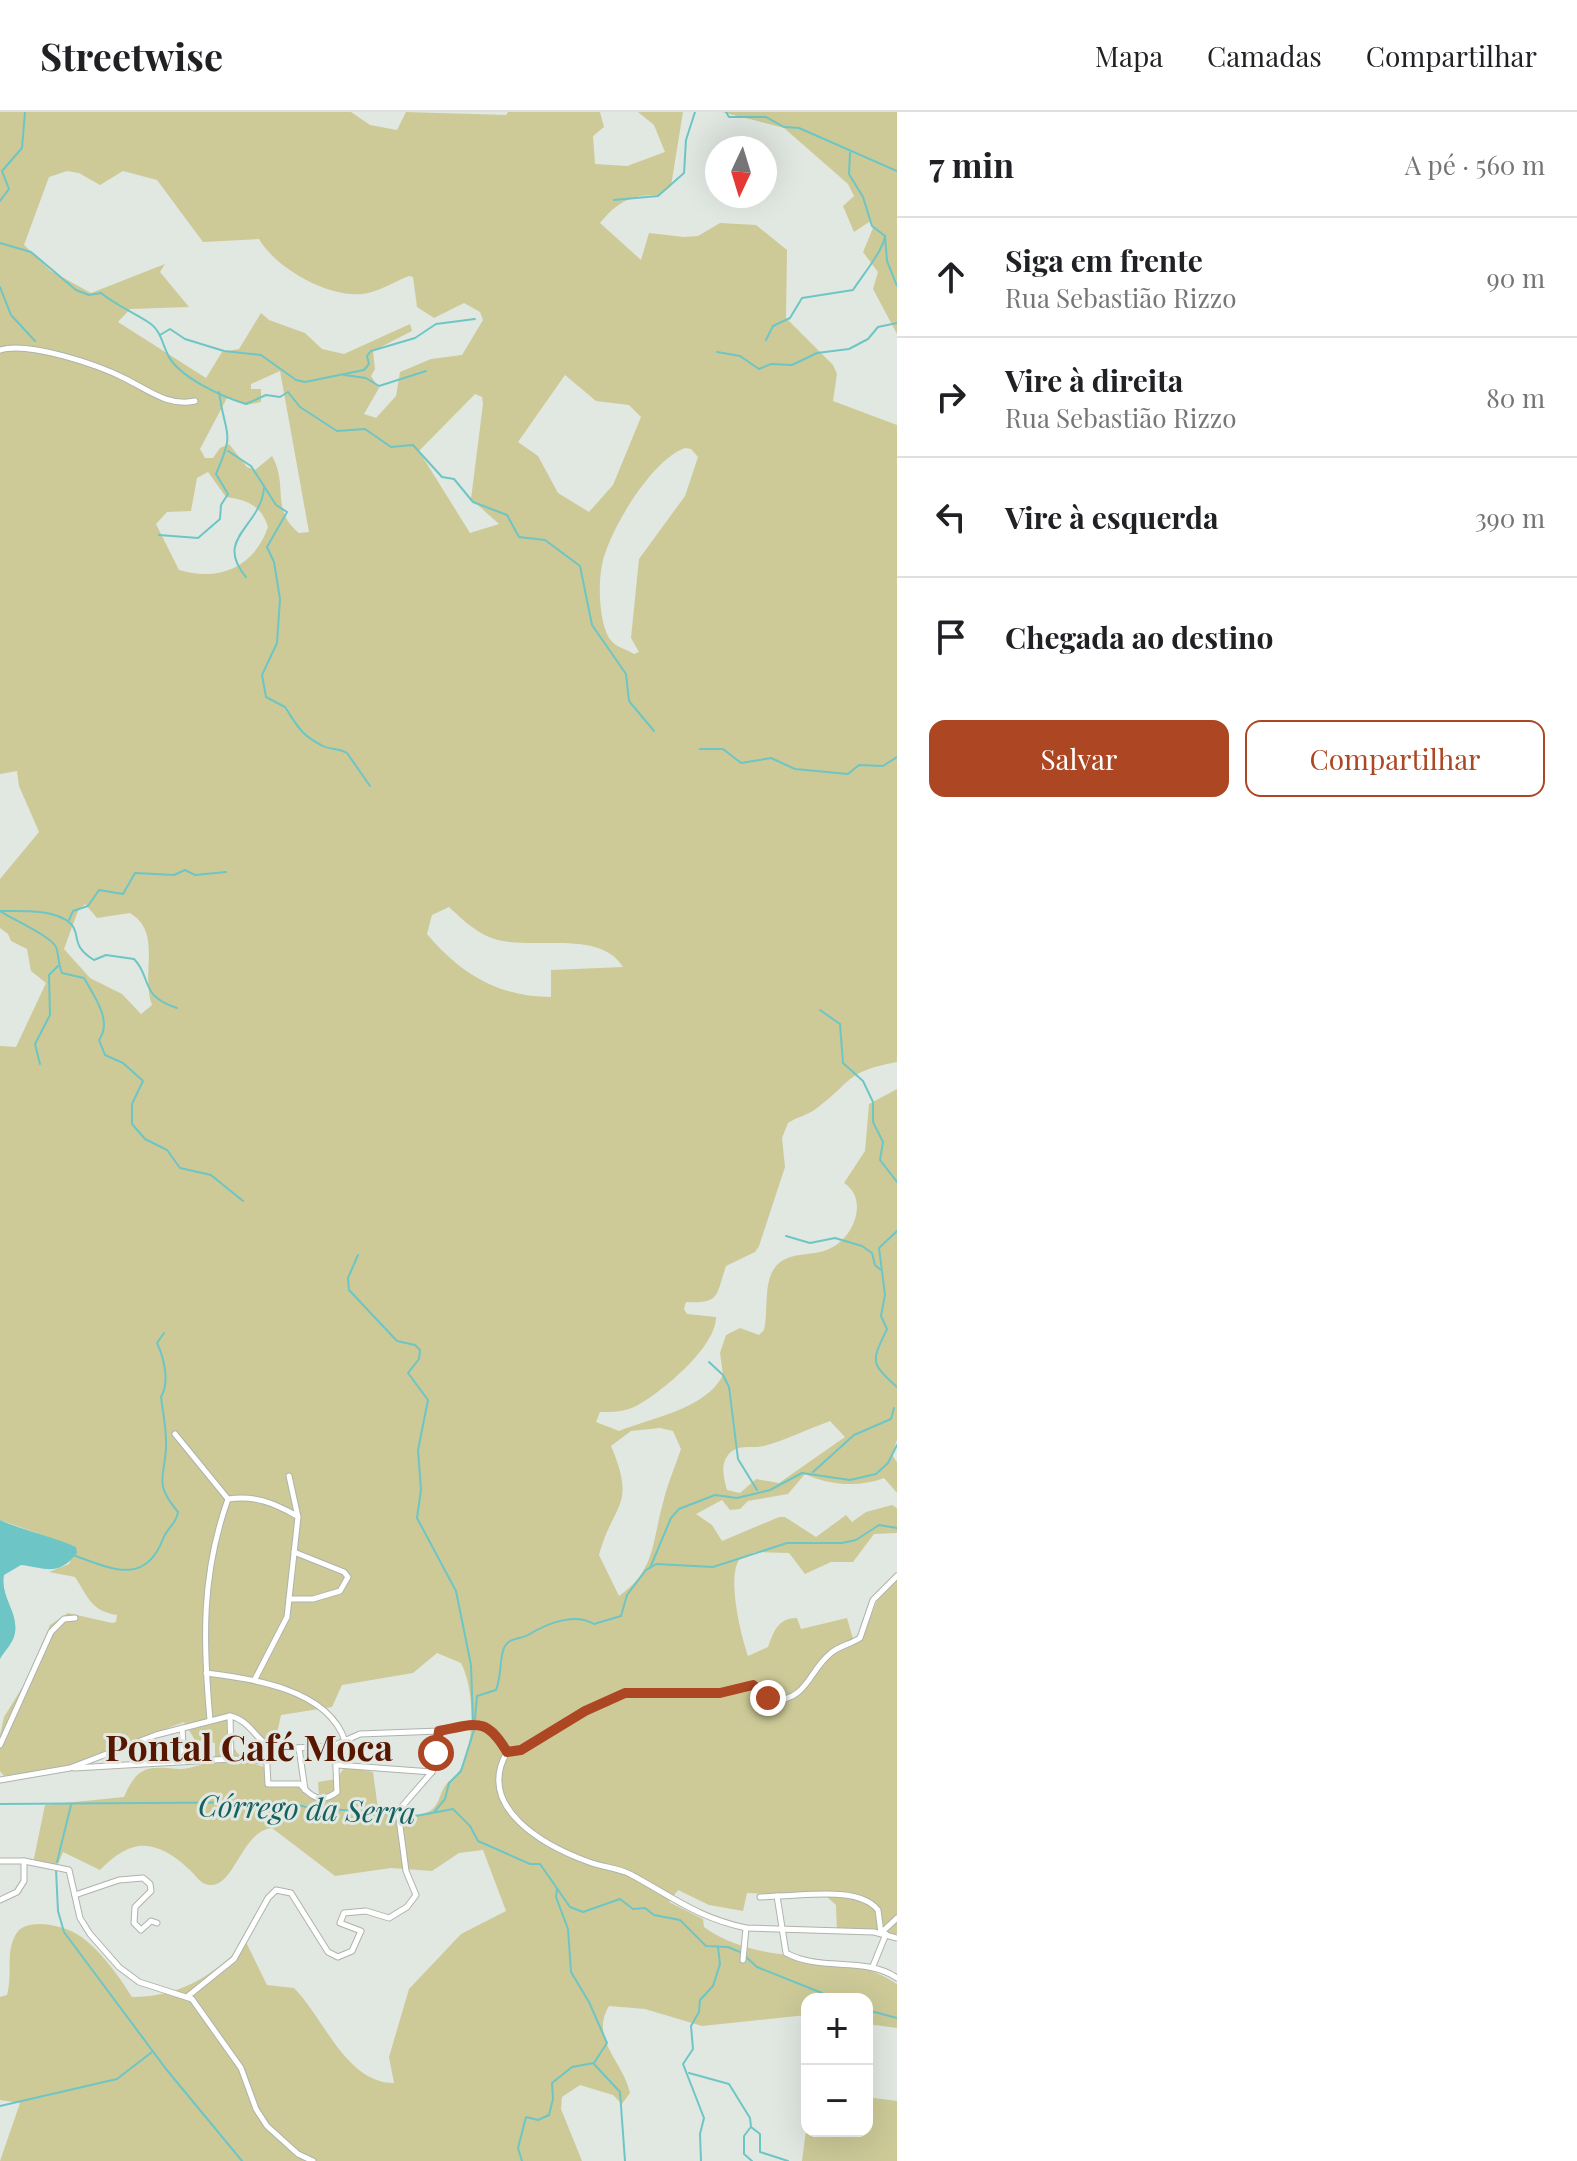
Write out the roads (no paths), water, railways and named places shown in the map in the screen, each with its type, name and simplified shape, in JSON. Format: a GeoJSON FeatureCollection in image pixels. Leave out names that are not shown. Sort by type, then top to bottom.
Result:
{"type":"FeatureCollection","features":[{"type":"Feature","properties":{"kind":"street"},"geometry":{"type":"LineString","coordinates":[[0,350],[14,346],[28,348],[106,370],[170,401],[195,401]]}},
{"type":"Feature","properties":{"kind":"street"},"geometry":{"type":"LineString","coordinates":[[175,1434],[228,1499]]}},
{"type":"Feature","properties":{"kind":"street"},"geometry":{"type":"LineString","coordinates":[[255,1679],[287,1617],[298,1517],[289,1476]]}},
{"type":"Feature","properties":{"kind":"street"},"geometry":{"type":"LineString","coordinates":[[228,1499],[246,1496],[273,1502],[298,1517]]}},
{"type":"Feature","properties":{"kind":"street"},"geometry":{"type":"LineString","coordinates":[[210,1720],[203,1641],[205,1608],[213,1556],[228,1499]]}},
{"type":"Feature","properties":{"kind":"street"},"geometry":{"type":"LineString","coordinates":[[289,1599],[313,1599],[340,1591],[348,1577],[344,1572],[294,1552]]}},
{"type":"Feature","properties":{"kind":"street"},"geometry":{"type":"LineString","coordinates":[[507,1752],[521,1750],[585,1711],[632,1691],[707,1694],[753,1685],[773,1700],[788,1698],[811,1680],[829,1654],[860,1638],[873,1600],[897,1576]]}},
{"type":"Feature","properties":{"kind":"street"},"geometry":{"type":"LineString","coordinates":[[0,1745],[51,1632],[64,1619],[75,1618]]}},
{"type":"Feature","properties":{"kind":"street"},"geometry":{"type":"LineString","coordinates":[[206,1673],[255,1679],[306,1699],[330,1714],[339,1724],[345,1741]]}},
{"type":"Feature","properties":{"kind":"street"},"geometry":{"type":"LineString","coordinates":[[70,1768],[182,1728],[230,1716],[241,1719],[266,1746],[299,1748],[335,1745],[360,1734],[439,1731],[471,1724],[485,1725],[494,1731],[507,1752]]}},
{"type":"Feature","properties":{"kind":"street"},"geometry":{"type":"LineString","coordinates":[[230,1716],[231,1759]]}},
{"type":"Feature","properties":{"kind":"street"},"geometry":{"type":"LineString","coordinates":[[182,1728],[184,1761]]}},
{"type":"Feature","properties":{"kind":"street"},"geometry":{"type":"LineString","coordinates":[[188,1996],[234,1959],[268,1898],[276,1890],[291,1893],[328,1952],[338,1957],[352,1951],[361,1931],[340,1923],[344,1913],[366,1911],[389,1918],[407,1907],[416,1895],[406,1871],[398,1813],[432,1772],[439,1731]]}},
{"type":"Feature","properties":{"kind":"street"},"geometry":{"type":"LineString","coordinates":[[266,1746],[268,1784],[300,1784],[316,1798],[336,1794],[335,1745]]}},
{"type":"Feature","properties":{"kind":"street"},"geometry":{"type":"LineString","coordinates":[[299,1748],[305,1791]]}},
{"type":"Feature","properties":{"kind":"street"},"geometry":{"type":"LineString","coordinates":[[507,1752],[500,1773],[505,1807],[541,1838],[590,1863],[626,1872],[697,1912],[746,1928],[884,1933],[897,1938]]}},
{"type":"Feature","properties":{"kind":"street"},"geometry":{"type":"LineString","coordinates":[[0,1780],[70,1768],[231,1759],[265,1761]]}},
{"type":"Feature","properties":{"kind":"street"},"geometry":{"type":"LineString","coordinates":[[337,1765],[432,1772]]}},
{"type":"Feature","properties":{"kind":"street"},"geometry":{"type":"LineString","coordinates":[[0,1861],[24,1861],[66,1868],[84,1926],[125,1972],[153,1988],[188,1996],[241,2068],[267,2126],[298,2154],[313,2161]]}},
{"type":"Feature","properties":{"kind":"street"},"geometry":{"type":"LineString","coordinates":[[0,1900],[21,1887],[26,1873],[24,1861]]}},
{"type":"Feature","properties":{"kind":"street"},"geometry":{"type":"LineString","coordinates":[[75,1895],[119,1880],[143,1878],[150,1884],[151,1891],[135,1907],[134,1923],[141,1930],[151,1921],[157,1923]]}},
{"type":"Feature","properties":{"kind":"street"},"geometry":{"type":"LineString","coordinates":[[777,1896],[784,1951],[795,1958],[816,1963],[873,1966],[897,1978]]}},
{"type":"Feature","properties":{"kind":"street"},"geometry":{"type":"LineString","coordinates":[[760,1897],[850,1896],[866,1900],[878,1910],[884,1933]]}},
{"type":"Feature","properties":{"kind":"street"},"geometry":{"type":"LineString","coordinates":[[873,1966],[884,1933],[897,1918]]}},
{"type":"Feature","properties":{"kind":"street"},"geometry":{"type":"LineString","coordinates":[[743,1960],[746,1928]]}},
{"type":"Feature","properties":{"kind":"water"},"geometry":{"type":"Polygon","coordinates":[[[0,1520],[76,1547],[77,1553],[58,1568],[21,1565],[4,1575],[15,1628],[13,1640],[0,1659],[0,1520]]]}},
{"type":"Feature","properties":{"kind":"waterway"},"geometry":{"type":"LineString","coordinates":[[0,201],[9,189],[2,171],[22,148],[25,112]]}},
{"type":"Feature","properties":{"kind":"waterway"},"geometry":{"type":"LineString","coordinates":[[614,200],[658,196],[684,173],[686,140],[695,112]]}},
{"type":"Feature","properties":{"kind":"waterway"},"geometry":{"type":"LineString","coordinates":[[726,112],[729,117],[766,117],[784,127],[799,128],[897,171]]}},
{"type":"Feature","properties":{"kind":"waterway"},"geometry":{"type":"LineString","coordinates":[[850,153],[849,174],[863,197],[872,226],[885,236],[887,261],[897,286]]}},
{"type":"Feature","properties":{"kind":"waterway"},"geometry":{"type":"LineString","coordinates":[[766,340],[773,326],[790,318],[802,298],[853,290],[876,256],[885,236]]}},
{"type":"Feature","properties":{"kind":"waterway"},"geometry":{"type":"LineString","coordinates":[[0,243],[31,252],[76,290],[89,295],[101,293],[148,322],[158,332],[172,362],[202,385],[246,404],[266,395],[280,397],[288,392],[300,407],[337,431],[365,429],[391,447],[413,445],[442,477],[454,479],[473,502],[507,515],[519,537],[545,540],[580,566],[592,625],[626,674],[629,701],[654,731]]}},
{"type":"Feature","properties":{"kind":"waterway"},"geometry":{"type":"LineString","coordinates":[[0,287],[11,315],[35,341]]}},
{"type":"Feature","properties":{"kind":"waterway"},"geometry":{"type":"LineString","coordinates":[[160,335],[170,329],[185,339],[224,351],[261,355],[296,380],[305,382],[364,370],[369,364],[367,356],[371,351],[415,338],[436,324],[475,319]]}},
{"type":"Feature","properties":{"kind":"waterway"},"geometry":{"type":"LineString","coordinates":[[717,352],[740,356],[759,369],[771,364],[792,365],[817,353],[849,349],[868,339],[878,327],[897,323]]}},
{"type":"Feature","properties":{"kind":"waterway"},"geometry":{"type":"LineString","coordinates":[[344,375],[366,378],[379,386],[426,371]]}},
{"type":"Feature","properties":{"kind":"waterway"},"geometry":{"type":"LineString","coordinates":[[159,535],[198,538],[220,519],[221,505],[228,494],[216,474],[227,440],[219,392]]}},
{"type":"Feature","properties":{"kind":"waterway"},"geometry":{"type":"LineString","coordinates":[[228,451],[251,466],[276,505],[287,512],[267,547],[274,562],[280,599],[277,643],[262,675],[266,697],[285,707],[308,737],[324,747],[347,753],[370,786]]}},
{"type":"Feature","properties":{"kind":"waterway"},"geometry":{"type":"LineString","coordinates":[[246,577],[237,564],[234,552],[236,542],[255,513],[264,488]]}},
{"type":"Feature","properties":{"kind":"waterway"},"geometry":{"type":"LineString","coordinates":[[700,749],[723,749],[741,763],[771,758],[795,769],[848,774],[859,765],[883,766],[897,757]]}},
{"type":"Feature","properties":{"kind":"waterway"},"geometry":{"type":"LineString","coordinates":[[69,920],[73,911],[88,906],[99,890],[123,894],[135,873],[174,875],[185,870],[195,875],[226,872]]}},
{"type":"Feature","properties":{"kind":"waterway"},"geometry":{"type":"LineString","coordinates":[[0,911],[53,943],[62,973],[84,978],[103,1017],[103,1033],[99,1040],[105,1055],[123,1063],[143,1081],[132,1104],[132,1124],[145,1139],[167,1150],[180,1168],[211,1175],[243,1201]]}},
{"type":"Feature","properties":{"kind":"waterway"},"geometry":{"type":"LineString","coordinates":[[1,911],[38,912],[65,919],[74,928],[79,945],[87,955],[94,960],[106,955],[134,959],[151,992],[177,1008]]}},
{"type":"Feature","properties":{"kind":"waterway"},"geometry":{"type":"LineString","coordinates":[[40,1064],[35,1044],[50,1015],[49,975],[58,966]]}},
{"type":"Feature","properties":{"kind":"waterway"},"geometry":{"type":"LineString","coordinates":[[820,1010],[840,1024],[843,1063],[863,1081],[873,1102],[873,1122],[883,1142],[880,1160],[897,1182]]}},
{"type":"Feature","properties":{"kind":"waterway"},"geometry":{"type":"LineString","coordinates":[[897,1231],[879,1248],[885,1295],[881,1316],[887,1329],[876,1355],[878,1366],[897,1387]]}},
{"type":"Feature","properties":{"kind":"waterway"},"geometry":{"type":"LineString","coordinates":[[786,1236],[810,1243],[835,1238],[862,1246],[872,1253],[875,1265],[881,1270]]}},
{"type":"Feature","properties":{"kind":"waterway"},"geometry":{"type":"LineString","coordinates":[[358,1255],[348,1278],[349,1290],[397,1341],[415,1345],[420,1350],[419,1359],[408,1373],[428,1400],[418,1450],[421,1490],[417,1518],[456,1591],[471,1665],[473,1721]]}},
{"type":"Feature","properties":{"kind":"waterway"},"geometry":{"type":"LineString","coordinates":[[73,1555],[114,1568],[137,1568],[156,1554],[177,1516],[178,1512],[166,1494],[162,1481],[166,1442],[161,1397],[166,1377],[157,1343],[164,1333]]}},
{"type":"Feature","properties":{"kind":"waterway"},"geometry":{"type":"LineString","coordinates":[[709,1362],[723,1375],[729,1387],[738,1459],[757,1490]]}},
{"type":"Feature","properties":{"kind":"waterway"},"geometry":{"type":"LineString","coordinates":[[813,1472],[854,1435],[891,1419],[894,1408]]}},
{"type":"Feature","properties":{"kind":"waterway"},"geometry":{"type":"LineString","coordinates":[[650,1568],[671,1518],[679,1509],[715,1495],[737,1498],[770,1490],[802,1473],[850,1480],[876,1474],[888,1463],[897,1445]]}},
{"type":"Feature","properties":{"kind":"waterway"},"geometry":{"type":"LineString","coordinates":[[435,1811],[445,1799],[449,1783],[461,1771],[474,1730],[477,1696],[496,1690],[503,1650],[509,1641],[560,1621],[578,1619],[594,1624],[621,1616],[627,1595],[646,1570],[656,1564],[713,1567],[787,1543],[842,1543],[856,1540],[879,1525],[897,1528]]}},
{"type":"Feature","properties":{"kind":"waterway","name":"Córrego da Serra"},"geometry":{"type":"LineString","coordinates":[[0,1804],[286,1802],[306,1807],[416,1816],[453,1809],[470,1826],[478,1841],[530,1864],[540,1864],[570,1907],[583,1912],[620,1899],[633,1909],[645,1908],[654,1915],[680,1920],[706,1946],[728,1947],[740,1952]]}},
{"type":"Feature","properties":{"kind":"waterway"},"geometry":{"type":"LineString","coordinates":[[57,1862],[71,1805]]}},
{"type":"Feature","properties":{"kind":"waterway"},"geometry":{"type":"LineString","coordinates":[[56,1870],[58,1911],[64,1932],[166,2069],[242,2161]]}},
{"type":"Feature","properties":{"kind":"waterway"},"geometry":{"type":"LineString","coordinates":[[522,2161],[518,2148],[526,2117],[538,2120],[549,2115],[553,2099],[552,2083],[572,2067],[594,2063],[607,2043],[589,2002],[571,1972],[568,1929],[556,1897],[557,1889]]}},
{"type":"Feature","properties":{"kind":"waterway"},"geometry":{"type":"LineString","coordinates":[[701,2161],[700,2134],[704,2118],[683,2064],[693,2049],[691,2026],[699,2012],[700,2000],[713,1986],[720,1964],[718,1947]]}},
{"type":"Feature","properties":{"kind":"waterway","name":"Córrego da Serra"},"geometry":{"type":"LineString","coordinates":[[745,1956],[757,1967],[822,1993]]}},
{"type":"Feature","properties":{"kind":"waterway","name":"Córrego da Serra"},"geometry":{"type":"LineString","coordinates":[[873,2012],[897,2018]]}},
{"type":"Feature","properties":{"kind":"waterway"},"geometry":{"type":"LineString","coordinates":[[0,2106],[117,2079],[152,2052]]}},
{"type":"Feature","properties":{"kind":"waterway"},"geometry":{"type":"LineString","coordinates":[[594,2064],[620,2092],[625,2161]]}},
{"type":"Feature","properties":{"kind":"waterway"},"geometry":{"type":"LineString","coordinates":[[689,2073],[729,2084],[750,2118],[751,2127],[760,2134],[760,2152],[788,2161]]}},
{"type":"Feature","properties":{"kind":"waterway"},"geometry":{"type":"LineString","coordinates":[[750,2128],[744,2136],[744,2154],[752,2161]]}},
{"type":"Feature","properties":{"kind":"district","name":"Pontal Café Moca"},"geometry":{"type":"Point","coordinates":[249,1746]}}]}
